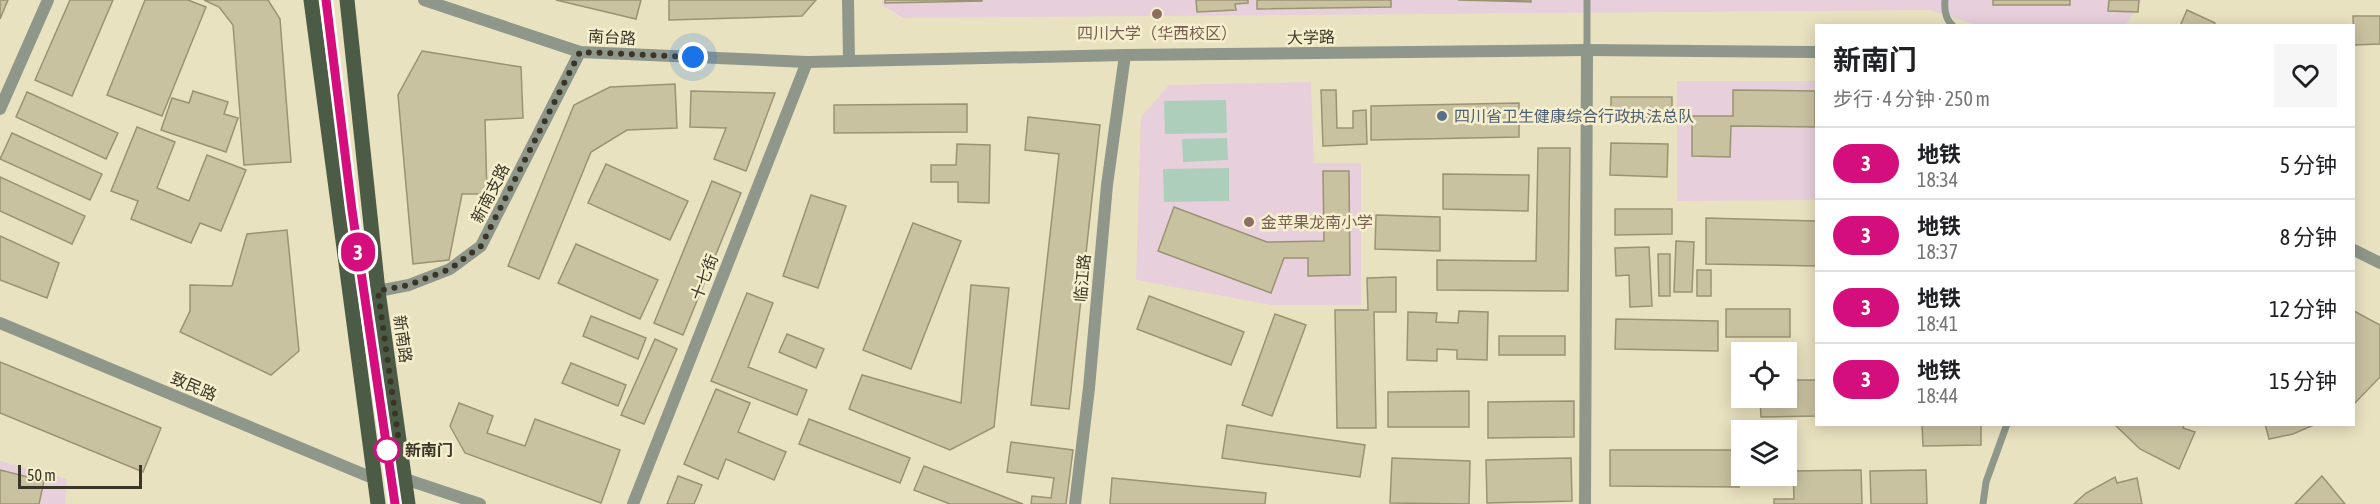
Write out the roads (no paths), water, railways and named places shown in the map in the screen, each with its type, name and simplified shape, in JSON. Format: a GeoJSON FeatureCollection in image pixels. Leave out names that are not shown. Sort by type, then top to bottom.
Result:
{"type":"FeatureCollection","features":[{"type":"Feature","properties":{"kind":"main road"},"geometry":{"type":"LineString","coordinates":[[311,0],[378,504]]}},
{"type":"Feature","properties":{"kind":"main road","name":"新南路"},"geometry":{"type":"LineString","coordinates":[[347,0],[378,291],[408,504]]}},
{"type":"Feature","properties":{"kind":"street"},"geometry":{"type":"LineString","coordinates":[[0,109],[48,0]]}},
{"type":"Feature","properties":{"kind":"street","name":"南台路"},"geometry":{"type":"LineString","coordinates":[[424,0],[580,52],[807,62]]}},
{"type":"Feature","properties":{"kind":"street"},"geometry":{"type":"LineString","coordinates":[[848,0],[849,61]]}},
{"type":"Feature","properties":{"kind":"street"},"geometry":{"type":"LineString","coordinates":[[1585,504],[1587,50]]}},
{"type":"Feature","properties":{"kind":"street","name":"大学路"},"geometry":{"type":"LineString","coordinates":[[807,62],[1125,55],[1587,50],[1815,52]]}},
{"type":"Feature","properties":{"kind":"street","name":"新南支路"},"geometry":{"type":"LineString","coordinates":[[378,291],[409,285],[450,269],[481,246],[580,52]]}},
{"type":"Feature","properties":{"kind":"street","name":"临江路"},"geometry":{"type":"LineString","coordinates":[[1075,504],[1089,388],[1107,185],[1125,55]]}},
{"type":"Feature","properties":{"kind":"street","name":"十七街"},"geometry":{"type":"LineString","coordinates":[[633,504],[807,62]]}},
{"type":"Feature","properties":{"kind":"street"},"geometry":{"type":"LineString","coordinates":[[2355,250],[2380,263]]}},
{"type":"Feature","properties":{"kind":"street","name":"致民路"},"geometry":{"type":"LineString","coordinates":[[0,323],[375,479]]}},
{"type":"Feature","properties":{"kind":"street"},"geometry":{"type":"LineString","coordinates":[[405,479],[480,504]]}},
{"type":"Feature","properties":{"kind":"lane"},"geometry":{"type":"LineString","coordinates":[[1587,0],[1587,50]]}},
{"type":"Feature","properties":{"kind":"lane"},"geometry":{"type":"LineString","coordinates":[[1945,0],[1944,8],[1951,24]]}},
{"type":"Feature","properties":{"kind":"lane"},"geometry":{"type":"LineString","coordinates":[[1983,504],[1986,482],[2006,426]]}},
{"type":"Feature","properties":{"kind":"metro line","name":"3"},"geometry":{"type":"LineString","coordinates":[[326,0],[352,210],[395,504]]}},
{"type":"Feature","properties":{"kind":"place","name":"四川大学（华西校区）"},"geometry":{"type":"Point","coordinates":[1157,14]}},
{"type":"Feature","properties":{"kind":"place","name":"四川省卫生健康综合行政执法总队"},"geometry":{"type":"Point","coordinates":[1442,116]}},
{"type":"Feature","properties":{"kind":"place","name":"金苹果龙南小学"},"geometry":{"type":"Point","coordinates":[1249,222]}},
{"type":"Feature","properties":{"kind":"place","name":"新南门"},"geometry":{"type":"Point","coordinates":[387,450]}}]}
